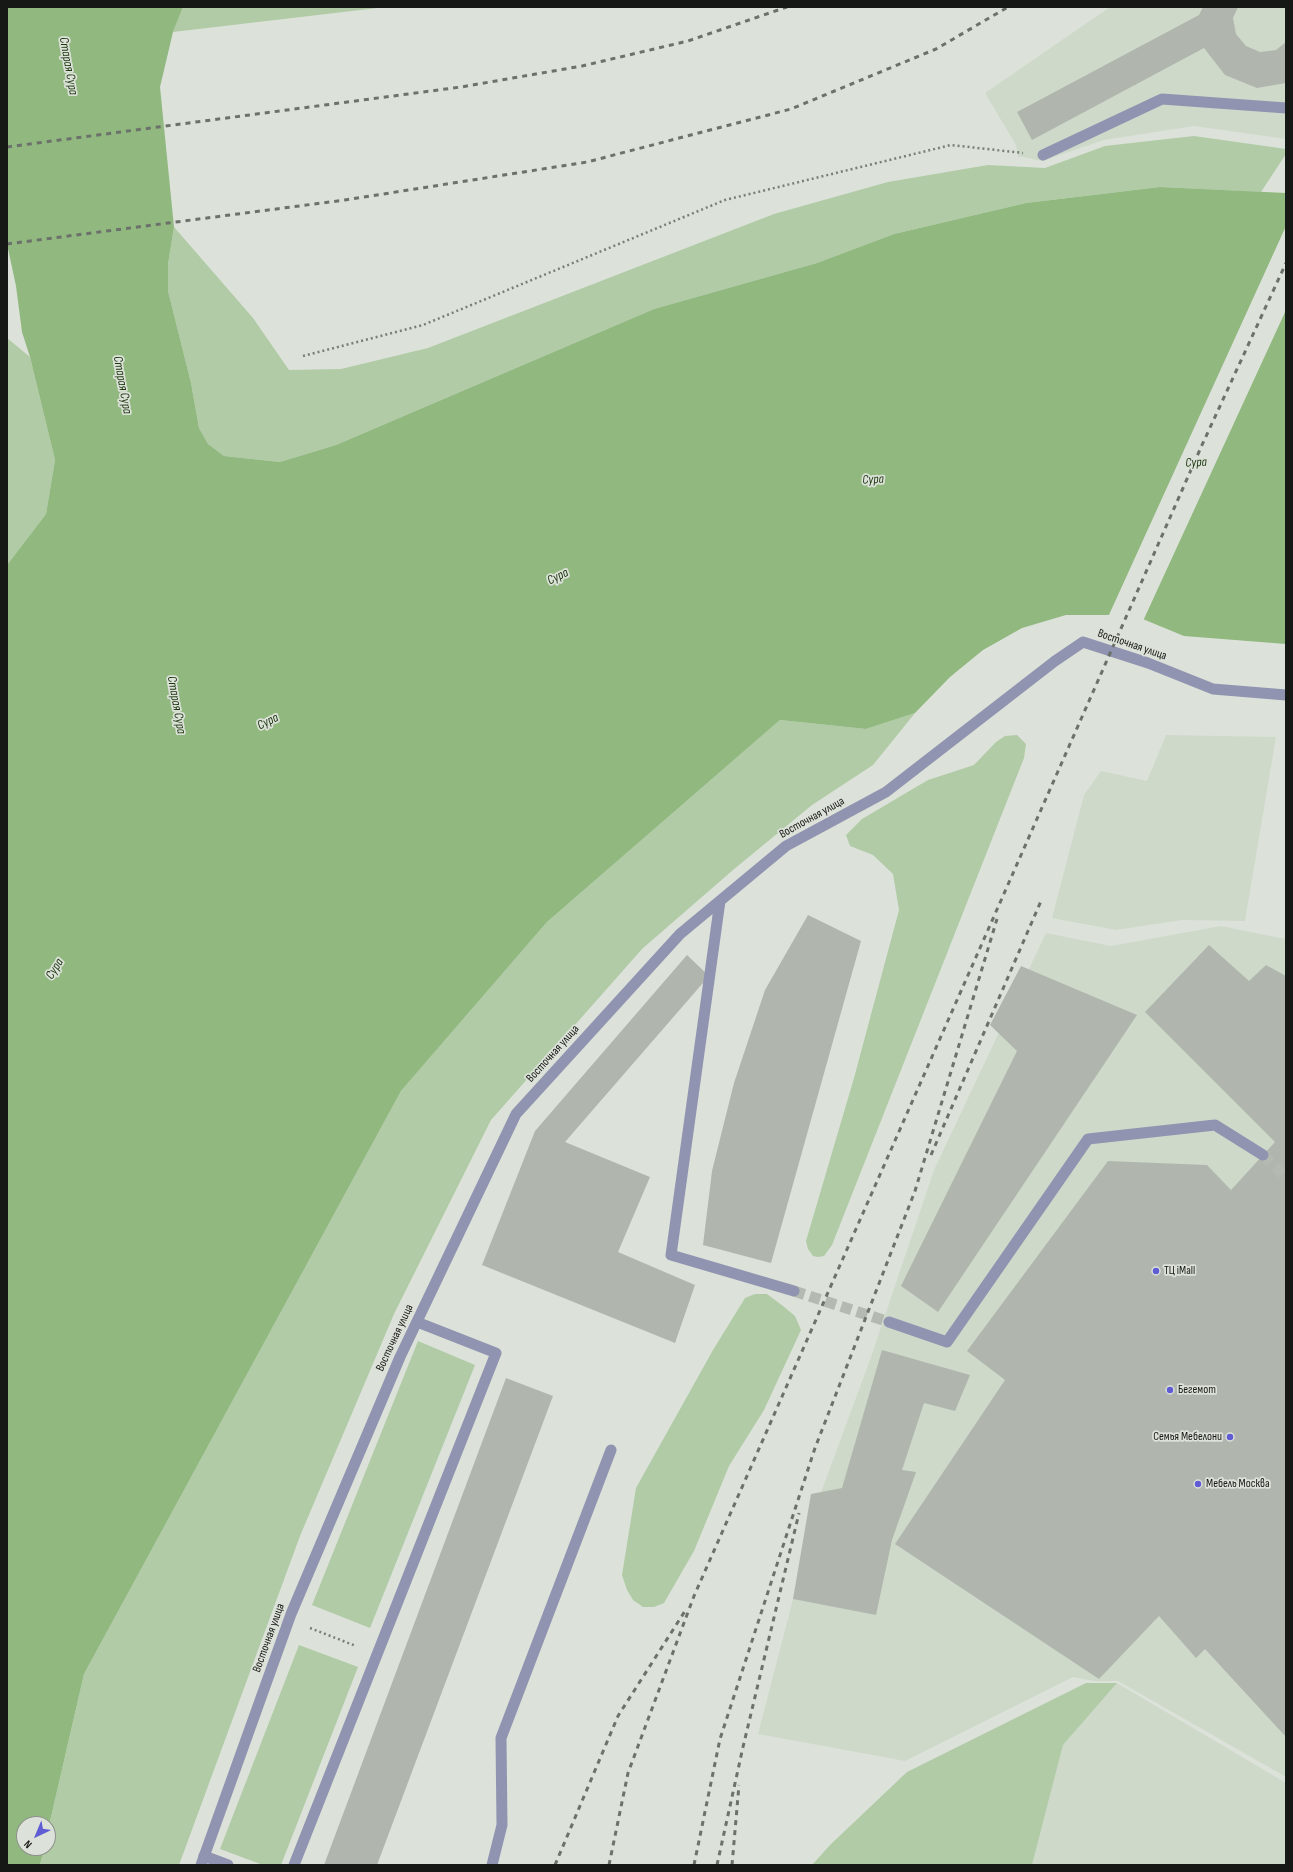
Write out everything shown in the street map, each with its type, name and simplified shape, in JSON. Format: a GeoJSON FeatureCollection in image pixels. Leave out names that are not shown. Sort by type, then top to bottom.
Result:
{"type":"FeatureCollection","features":[{"type":"Feature","properties":{"kind":"street"},"geometry":{"type":"LineString","coordinates":[[1043,155],[1162,100],[1286,108]]}},
{"type":"Feature","properties":{"kind":"street","name":"Восточная улица"},"geometry":{"type":"LineString","coordinates":[[203,1860],[289,1620],[400,1357],[516,1114],[680,934],[786,846],[886,792],[1055,661],[1083,642],[1148,664],[1213,689],[1286,695]]}},
{"type":"Feature","properties":{"kind":"street"},"geometry":{"type":"LineString","coordinates":[[720,901],[671,1255],[794,1291]]}},
{"type":"Feature","properties":{"kind":"street"},"geometry":{"type":"LineString","coordinates":[[889,1322],[947,1342],[1088,1139],[1215,1125],[1263,1155]]}},
{"type":"Feature","properties":{"kind":"street"},"geometry":{"type":"LineString","coordinates":[[294,1865],[496,1353],[417,1322]]}},
{"type":"Feature","properties":{"kind":"street"},"geometry":{"type":"LineString","coordinates":[[492,1865],[502,1825],[501,1738],[611,1450]]}},
{"type":"Feature","properties":{"kind":"street"},"geometry":{"type":"LineString","coordinates":[[203,1860],[228,1865]]}},
{"type":"Feature","properties":{"kind":"path"},"geometry":{"type":"LineString","coordinates":[[303,356],[422,325],[726,200],[951,145],[1043,155]]}},
{"type":"Feature","properties":{"kind":"path"},"geometry":{"type":"LineString","coordinates":[[289,1620],[377,1654]]}},
{"type":"Feature","properties":{"kind":"shaded area"},"geometry":{"type":"Polygon","coordinates":[[[183,7],[386,7],[173,32],[183,7]]]}},
{"type":"Feature","properties":{"kind":"shaded area"},"geometry":{"type":"Polygon","coordinates":[[[1110,7],[1286,7],[1286,139],[1194,126],[1104,140],[1042,161],[1018,156],[1016,145],[985,93],[1110,7]]]}},
{"type":"Feature","properties":{"kind":"shaded area"},"geometry":{"type":"Polygon","coordinates":[[[1194,136],[1286,149],[1286,154],[1261,192],[1160,187],[1026,203],[894,234],[817,263],[654,309],[336,445],[280,462],[224,456],[208,444],[199,428],[191,383],[168,291],[168,264],[174,227],[253,318],[289,370],[341,369],[428,348],[774,214],[888,182],[988,165],[1045,168],[1105,146],[1194,136]]]}},
{"type":"Feature","properties":{"kind":"shaded area"},"geometry":{"type":"Polygon","coordinates":[[[7,338],[30,357],[55,460],[46,514],[7,565],[7,338]]]}},
{"type":"Feature","properties":{"kind":"shaded area"},"geometry":{"type":"Polygon","coordinates":[[[915,713],[873,765],[812,805],[733,870],[642,949],[491,1120],[394,1314],[300,1536],[179,1865],[40,1865],[42,1856],[56,1856],[56,1816],[51,1816],[84,1674],[401,1091],[547,922],[780,720],[866,729],[915,713]]]}},
{"type":"Feature","properties":{"kind":"shaded area"},"geometry":{"type":"Polygon","coordinates":[[[1017,735],[1026,744],[1024,758],[832,1245],[824,1256],[813,1256],[808,1249],[806,1241],[854,1078],[899,910],[893,874],[873,855],[850,846],[846,835],[862,819],[928,780],[974,765],[996,742],[1005,736],[1017,735]]]}},
{"type":"Feature","properties":{"kind":"shaded area"},"geometry":{"type":"Polygon","coordinates":[[[1166,735],[1276,737],[1245,921],[1182,920],[1116,930],[1052,918],[1084,795],[1101,771],[1147,781],[1166,735]]]}},
{"type":"Feature","properties":{"kind":"shaded area"},"geometry":{"type":"Polygon","coordinates":[[[1221,926],[1286,939],[1286,1777],[1118,1681],[1094,1681],[1073,1677],[905,1761],[758,1734],[820,1495],[871,1357],[934,1170],[1046,933],[1111,946],[1221,926]]]}},
{"type":"Feature","properties":{"kind":"shaded area"},"geometry":{"type":"Polygon","coordinates":[[[755,1294],[767,1294],[783,1306],[795,1316],[801,1330],[764,1410],[729,1466],[694,1551],[664,1603],[654,1607],[643,1607],[633,1600],[627,1590],[622,1575],[636,1488],[713,1350],[745,1298],[755,1294]]]}},
{"type":"Feature","properties":{"kind":"shaded area"},"geometry":{"type":"Polygon","coordinates":[[[418,1341],[475,1365],[370,1628],[312,1605],[418,1341]]]}},
{"type":"Feature","properties":{"kind":"shaded area"},"geometry":{"type":"Polygon","coordinates":[[[299,1645],[358,1667],[281,1865],[263,1865],[220,1849],[299,1645]]]}},
{"type":"Feature","properties":{"kind":"shaded area"},"geometry":{"type":"Polygon","coordinates":[[[1086,1683],[1117,1683],[1063,1745],[1032,1865],[812,1865],[830,1845],[907,1772],[1086,1683]]]}},
{"type":"Feature","properties":{"kind":"shaded area"},"geometry":{"type":"Polygon","coordinates":[[[1117,1683],[1286,1783],[1286,1865],[1032,1865],[1063,1745],[1117,1683]]]}},
{"type":"Feature","properties":{"kind":"water"},"geometry":{"type":"Polygon","coordinates":[[[7,7],[183,7],[173,32],[160,87],[174,227],[168,264],[168,291],[191,383],[199,428],[208,444],[224,456],[280,462],[336,445],[654,309],[817,263],[894,234],[1026,203],[1160,187],[1286,193],[1286,644],[1184,636],[1133,615],[1066,615],[1022,628],[983,650],[950,677],[915,713],[866,729],[780,720],[547,922],[401,1091],[84,1674],[51,1816],[16,1816],[16,1856],[42,1856],[40,1865],[7,1865],[7,565],[46,514],[55,460],[30,357],[22,332],[16,286],[7,244],[7,7]]]}},
{"type":"Feature","properties":{"kind":"pier"},"geometry":{"type":"Polygon","coordinates":[[[1286,226],[1286,310],[1143,621],[1133,617],[1108,617],[1286,226]]]}},
{"type":"Feature","properties":{"kind":"building"},"geometry":{"type":"Polygon","coordinates":[[[1203,7],[1238,7],[1233,18],[1236,34],[1246,46],[1260,52],[1276,50],[1286,42],[1286,83],[1257,88],[1225,75],[1204,48],[1032,140],[1017,112],[1199,15],[1203,7]]]}},
{"type":"Feature","properties":{"kind":"building"},"geometry":{"type":"Polygon","coordinates":[[[808,915],[861,941],[771,1263],[703,1245],[712,1171],[734,1083],[765,990],[808,915]]]}},
{"type":"Feature","properties":{"kind":"building","name":"ТЦ iMall"},"geometry":{"type":"Polygon","coordinates":[[[1209,945],[1249,981],[1266,965],[1286,976],[1286,1737],[1205,1649],[1196,1658],[1159,1616],[1099,1679],[895,1544],[1005,1380],[967,1351],[1108,1161],[1207,1165],[1231,1190],[1275,1142],[1145,1012],[1209,945]]]}},
{"type":"Feature","properties":{"kind":"building"},"geometry":{"type":"Polygon","coordinates":[[[687,955],[709,976],[565,1142],[650,1177],[618,1252],[695,1285],[675,1343],[482,1265],[535,1131],[687,955]]]}},
{"type":"Feature","properties":{"kind":"building"},"geometry":{"type":"Polygon","coordinates":[[[1021,966],[1137,1015],[938,1312],[901,1286],[1017,1051],[990,1025],[1021,966]]]}},
{"type":"Feature","properties":{"kind":"building"},"geometry":{"type":"Polygon","coordinates":[[[882,1350],[970,1375],[955,1411],[924,1403],[902,1470],[916,1472],[892,1540],[876,1615],[793,1599],[811,1494],[842,1488],[882,1350]]]}},
{"type":"Feature","properties":{"kind":"building"},"geometry":{"type":"Polygon","coordinates":[[[506,1378],[553,1396],[377,1865],[324,1865],[506,1378]]]}},
{"type":"Feature","properties":{"kind":"tunnel"},"geometry":{"type":"LineString","coordinates":[[1263,1155],[1286,1178]]}},
{"type":"Feature","properties":{"kind":"tunnel"},"geometry":{"type":"LineString","coordinates":[[794,1291],[889,1322]]}},
{"type":"Feature","properties":{"kind":"railway"},"geometry":{"type":"LineString","coordinates":[[7,147],[461,87],[582,66],[688,41],[787,7]]}},
{"type":"Feature","properties":{"kind":"railway"},"geometry":{"type":"LineString","coordinates":[[7,244],[345,200],[587,162],[791,109],[936,49],[1008,7]]}},
{"type":"Feature","properties":{"kind":"railway"},"geometry":{"type":"LineString","coordinates":[[609,1865],[628,1773],[694,1596],[1202,445],[1286,263]]}},
{"type":"Feature","properties":{"kind":"railway"},"geometry":{"type":"LineString","coordinates":[[931,1155],[1041,901]]}},
{"type":"Feature","properties":{"kind":"railway"},"geometry":{"type":"LineString","coordinates":[[694,1865],[720,1739],[815,1448],[915,1191],[997,919]]}},
{"type":"Feature","properties":{"kind":"railway"},"geometry":{"type":"LineString","coordinates":[[717,1865],[743,1747],[799,1513]]}},
{"type":"Feature","properties":{"kind":"railway"},"geometry":{"type":"LineString","coordinates":[[555,1865],[618,1716],[685,1611]]}},
{"type":"Feature","properties":{"kind":"railway"},"geometry":{"type":"LineString","coordinates":[[732,1865],[739,1785]]}},
{"type":"Feature","properties":{"kind":"place","name":"ТЦ iMall"},"geometry":{"type":"Point","coordinates":[1156,1271]}},
{"type":"Feature","properties":{"kind":"place","name":"Бегемот"},"geometry":{"type":"Point","coordinates":[1170,1390]}},
{"type":"Feature","properties":{"kind":"place","name":"Семья Мебелони"},"geometry":{"type":"Point","coordinates":[1230,1437]}},
{"type":"Feature","properties":{"kind":"place","name":"Мебель Москва"},"geometry":{"type":"Point","coordinates":[1198,1484]}},
{"type":"Feature","properties":{"kind":"water label","name":"Старая Сура"},"geometry":{"type":"Point","coordinates":[68,66]}},
{"type":"Feature","properties":{"kind":"water label","name":"Старая Сура"},"geometry":{"type":"Point","coordinates":[122,385]}},
{"type":"Feature","properties":{"kind":"water label","name":"Сура"},"geometry":{"type":"Point","coordinates":[1196,463]}},
{"type":"Feature","properties":{"kind":"water label","name":"Сура"},"geometry":{"type":"Point","coordinates":[873,480]}},
{"type":"Feature","properties":{"kind":"water label","name":"Сура"},"geometry":{"type":"Point","coordinates":[558,577]}},
{"type":"Feature","properties":{"kind":"water label","name":"Старая Сура"},"geometry":{"type":"Point","coordinates":[176,705]}},
{"type":"Feature","properties":{"kind":"water label","name":"Сура"},"geometry":{"type":"Point","coordinates":[268,722]}},
{"type":"Feature","properties":{"kind":"water label","name":"Сура"},"geometry":{"type":"Point","coordinates":[55,969]}}]}
